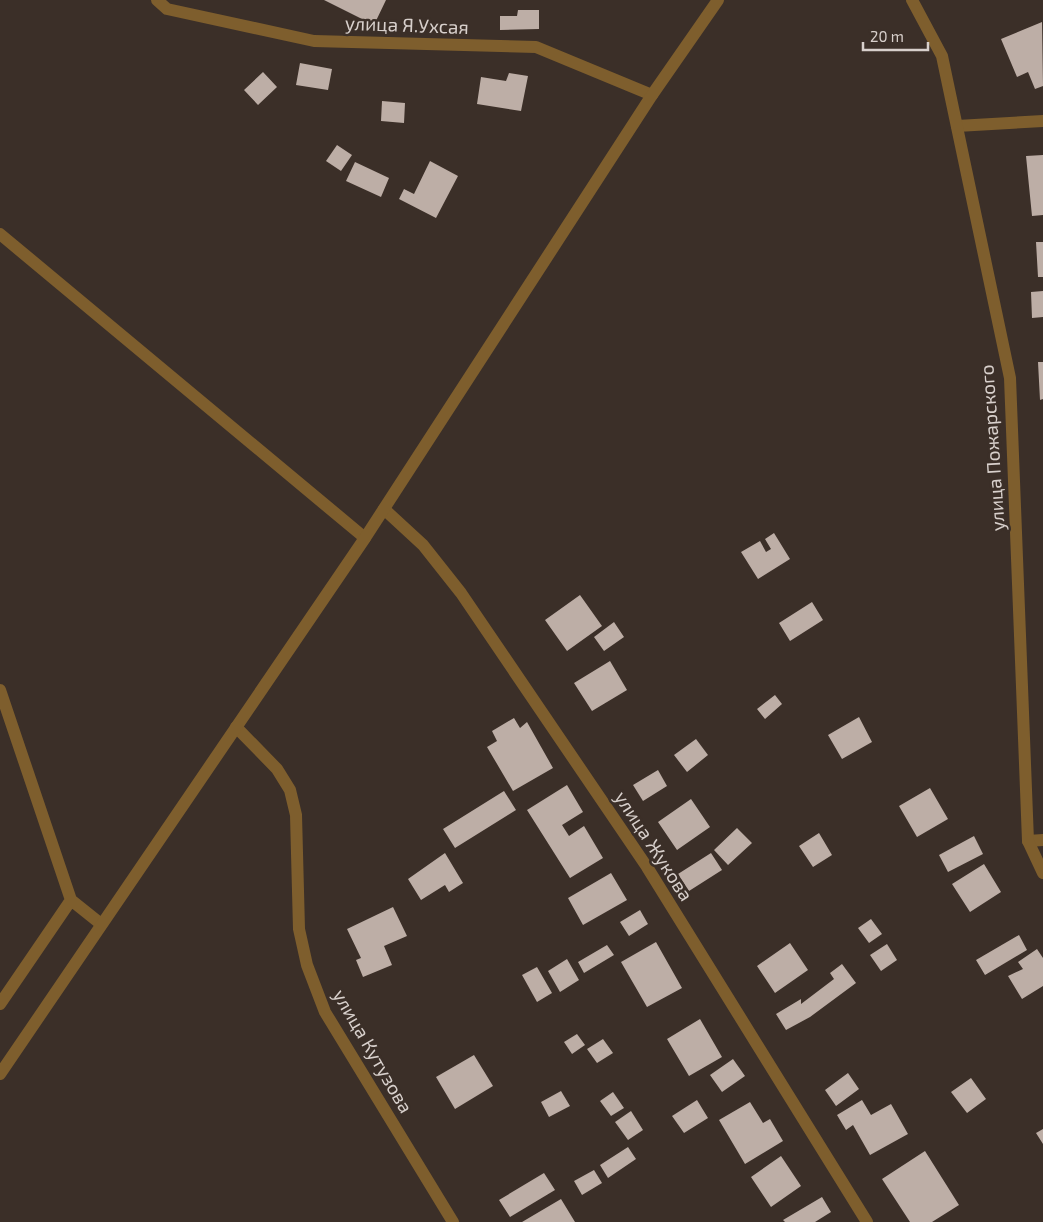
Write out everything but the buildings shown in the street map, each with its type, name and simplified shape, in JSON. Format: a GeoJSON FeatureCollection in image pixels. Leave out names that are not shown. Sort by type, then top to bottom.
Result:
{"type":"FeatureCollection","features":[{"type":"Feature","properties":{"kind":"street","name":"улица Я.Ухсая"},"geometry":{"type":"LineString","coordinates":[[157,0],[167,9],[314,41],[536,47],[652,95]]}},
{"type":"Feature","properties":{"kind":"street"},"geometry":{"type":"LineString","coordinates":[[0,1074],[365,538],[652,95],[718,0]]}},
{"type":"Feature","properties":{"kind":"street","name":"улица Пожарского"},"geometry":{"type":"LineString","coordinates":[[912,0],[942,56],[1010,378],[1028,841],[1043,873]]}},
{"type":"Feature","properties":{"kind":"street"},"geometry":{"type":"LineString","coordinates":[[956,126],[1043,121]]}},
{"type":"Feature","properties":{"kind":"street"},"geometry":{"type":"LineString","coordinates":[[0,234],[365,538]]}},
{"type":"Feature","properties":{"kind":"street","name":"улица Жукова"},"geometry":{"type":"LineString","coordinates":[[384,509],[423,545],[461,593],[647,867],[867,1222]]}},
{"type":"Feature","properties":{"kind":"street"},"geometry":{"type":"LineString","coordinates":[[0,690],[71,900],[101,924]]}},
{"type":"Feature","properties":{"kind":"street","name":"улица Кутузова"},"geometry":{"type":"LineString","coordinates":[[236,727],[277,769],[290,790],[296,816],[299,929],[307,965],[325,1012],[453,1222]]}},
{"type":"Feature","properties":{"kind":"street"},"geometry":{"type":"LineString","coordinates":[[1028,841],[1043,840]]}},
{"type":"Feature","properties":{"kind":"street"},"geometry":{"type":"LineString","coordinates":[[0,1004],[71,900]]}}]}
